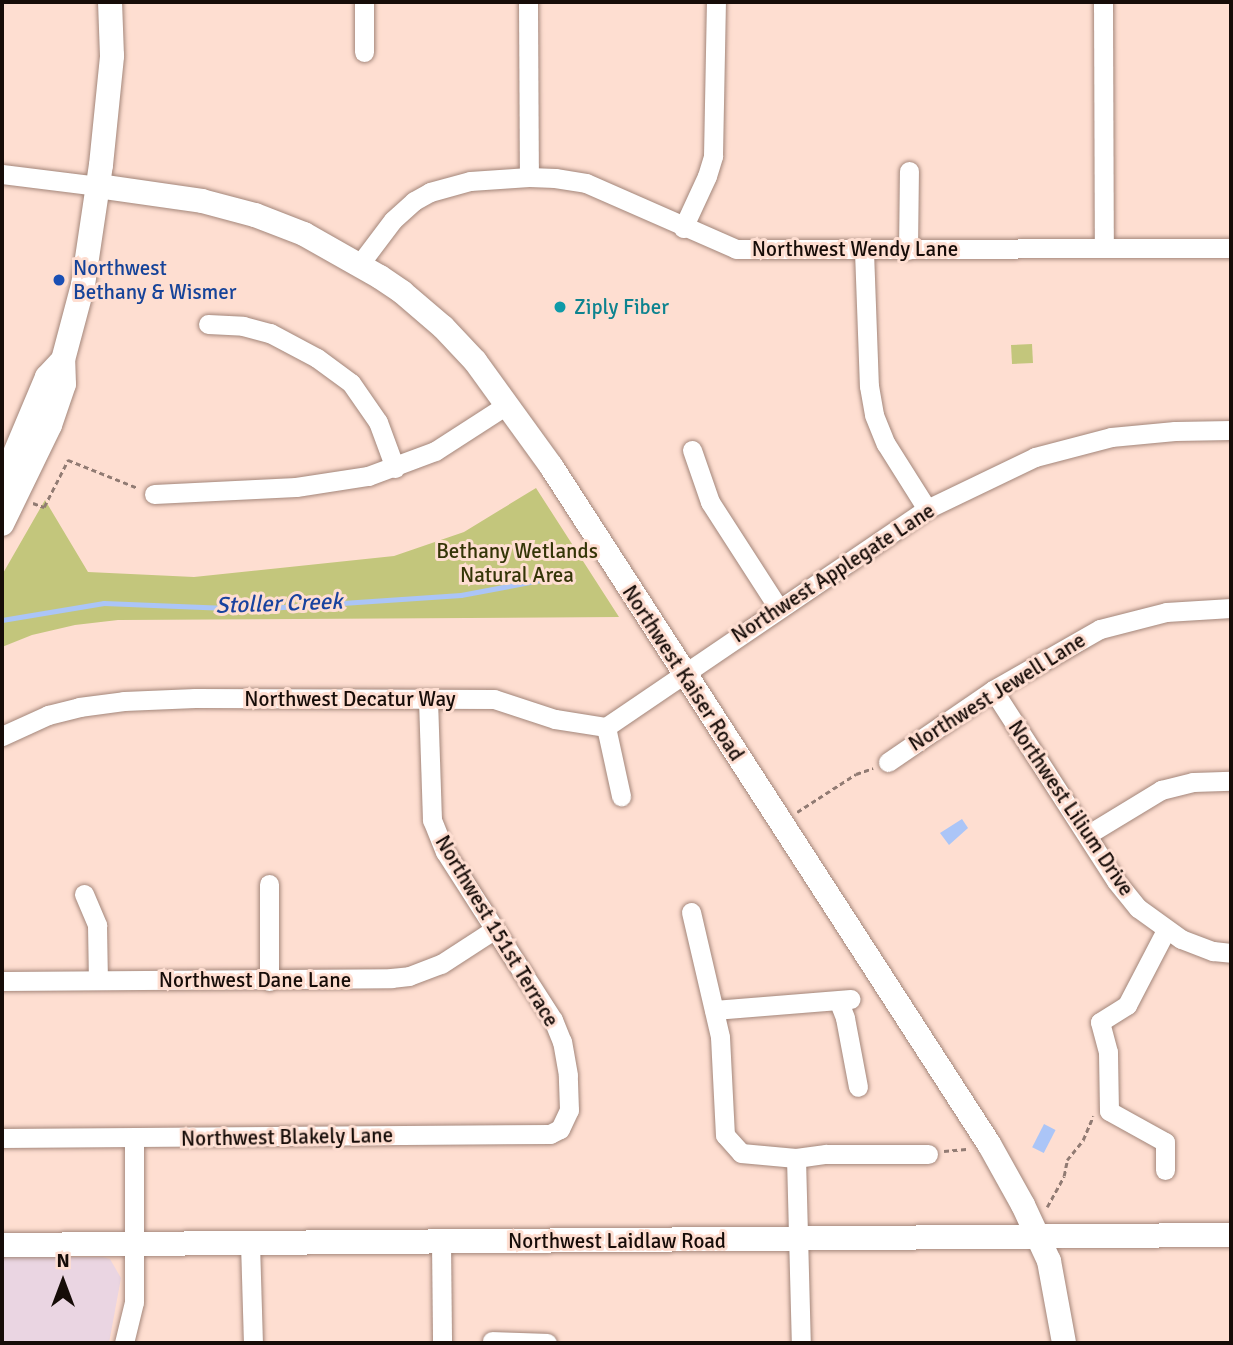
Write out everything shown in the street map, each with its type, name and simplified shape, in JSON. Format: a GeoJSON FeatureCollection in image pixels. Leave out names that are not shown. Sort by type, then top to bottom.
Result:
{"type":"FeatureCollection","features":[{"type":"Feature","properties":{"kind":"main road"},"geometry":{"type":"LineString","coordinates":[[2,524],[10,490],[47,377],[63,360],[83,285],[98,186],[112,56],[110,2]]}},
{"type":"Feature","properties":{"kind":"main road","name":"Northwest Kaiser Road"},"geometry":{"type":"LineString","coordinates":[[98,186],[167,194],[232,208],[304,234],[402,292],[443,327],[475,361],[508,404],[989,1144],[1039,1237],[1051,1272],[1064,1343]]}},
{"type":"Feature","properties":{"kind":"main road","name":"Northwest Laidlaw Road"},"geometry":{"type":"LineString","coordinates":[[2,1245],[1231,1236]]}},
{"type":"Feature","properties":{"kind":"street"},"geometry":{"type":"LineString","coordinates":[[364,2],[364,52]]}},
{"type":"Feature","properties":{"kind":"street"},"geometry":{"type":"LineString","coordinates":[[528,2],[529,177]]}},
{"type":"Feature","properties":{"kind":"street"},"geometry":{"type":"LineString","coordinates":[[683,228],[707,176],[713,156],[716,2]]}},
{"type":"Feature","properties":{"kind":"street"},"geometry":{"type":"LineString","coordinates":[[1103,2],[1104,248]]}},
{"type":"Feature","properties":{"kind":"street"},"geometry":{"type":"LineString","coordinates":[[908,250],[909,171]]}},
{"type":"Feature","properties":{"kind":"street"},"geometry":{"type":"LineString","coordinates":[[2,174],[98,186]]}},
{"type":"Feature","properties":{"kind":"street","name":"Northwest Wendy Lane"},"geometry":{"type":"LineString","coordinates":[[359,265],[393,220],[414,201],[430,192],[471,181],[529,177],[586,183],[683,228],[736,249],[864,251],[1231,248]]}},
{"type":"Feature","properties":{"kind":"street"},"geometry":{"type":"LineString","coordinates":[[864,251],[869,386],[874,415],[886,444],[926,509]]}},
{"type":"Feature","properties":{"kind":"street"},"geometry":{"type":"LineString","coordinates":[[208,324],[243,326],[270,333],[317,358],[351,383],[378,422],[395,468]]}},
{"type":"Feature","properties":{"kind":"street"},"geometry":{"type":"LineString","coordinates":[[154,494],[343,482],[395,468],[435,451],[508,404]]}},
{"type":"Feature","properties":{"kind":"street","name":"Northwest Applegate Lane"},"geometry":{"type":"LineString","coordinates":[[683,672],[926,509],[1035,457],[1111,438],[1175,431],[1231,430]]}},
{"type":"Feature","properties":{"kind":"street"},"geometry":{"type":"LineString","coordinates":[[692,450],[710,502],[779,609]]}},
{"type":"Feature","properties":{"kind":"street","name":"Northwest Jewell Lane"},"geometry":{"type":"LineString","coordinates":[[888,762],[993,690],[1100,628],[1166,612],[1231,608]]}},
{"type":"Feature","properties":{"kind":"street"},"geometry":{"type":"LineString","coordinates":[[621,796],[606,727],[683,672]]}},
{"type":"Feature","properties":{"kind":"street","name":"Northwest Lilium Drive"},"geometry":{"type":"LineString","coordinates":[[993,690],[1138,908],[1166,930],[1213,951],[1231,953]]}},
{"type":"Feature","properties":{"kind":"street","name":"Northwest Decatur Way"},"geometry":{"type":"LineString","coordinates":[[2,736],[48,715],[124,701],[195,698],[494,699],[555,719],[606,727]]}},
{"type":"Feature","properties":{"kind":"street","name":"Northwest 151st Terrace"},"geometry":{"type":"LineString","coordinates":[[428,700],[432,820],[445,852],[553,1020],[562,1042],[568,1075],[567,1120]]}},
{"type":"Feature","properties":{"kind":"street"},"geometry":{"type":"LineString","coordinates":[[1087,835],[1161,790],[1193,782],[1231,781]]}},
{"type":"Feature","properties":{"kind":"street"},"geometry":{"type":"LineString","coordinates":[[269,884],[269,981]]}},
{"type":"Feature","properties":{"kind":"street"},"geometry":{"type":"LineString","coordinates":[[84,894],[97,925],[98,980]]}},
{"type":"Feature","properties":{"kind":"street"},"geometry":{"type":"LineString","coordinates":[[691,912],[720,1037],[725,1135],[741,1153],[796,1158],[826,1154],[928,1154]]}},
{"type":"Feature","properties":{"kind":"street","name":"Northwest Dane Lane"},"geometry":{"type":"LineString","coordinates":[[2,981],[269,981],[410,976],[441,964],[495,929]]}},
{"type":"Feature","properties":{"kind":"street"},"geometry":{"type":"LineString","coordinates":[[1165,1170],[1164,1142],[1113,1115],[1107,1107],[1108,1052],[1100,1022],[1127,1005],[1166,930]]}},
{"type":"Feature","properties":{"kind":"street"},"geometry":{"type":"LineString","coordinates":[[714,1010],[845,1001],[845,1018],[858,1087]]}},
{"type":"Feature","properties":{"kind":"street","name":"Northwest Blakely Lane"},"geometry":{"type":"LineString","coordinates":[[2,1138],[550,1134],[567,1120]]}},
{"type":"Feature","properties":{"kind":"street"},"geometry":{"type":"LineString","coordinates":[[124,1343],[134,1302],[134,1138]]}},
{"type":"Feature","properties":{"kind":"street"},"geometry":{"type":"LineString","coordinates":[[796,1158],[801,1343]]}},
{"type":"Feature","properties":{"kind":"street"},"geometry":{"type":"LineString","coordinates":[[441,1242],[442,1343]]}},
{"type":"Feature","properties":{"kind":"street"},"geometry":{"type":"LineString","coordinates":[[250,1243],[253,1343]]}},
{"type":"Feature","properties":{"kind":"street"},"geometry":{"type":"LineString","coordinates":[[492,1341],[547,1343]]}},
{"type":"Feature","properties":{"kind":"path"},"geometry":{"type":"LineString","coordinates":[[10,490],[44,507],[68,460],[154,494]]}},
{"type":"Feature","properties":{"kind":"path","name":"Northwest Jewell Lane"},"geometry":{"type":"LineString","coordinates":[[780,823],[856,774],[888,762]]}},
{"type":"Feature","properties":{"kind":"path"},"geometry":{"type":"LineString","coordinates":[[1047,1207],[1064,1176],[1067,1160],[1083,1140],[1091,1118],[1107,1107]]}},
{"type":"Feature","properties":{"kind":"path"},"geometry":{"type":"LineString","coordinates":[[928,1154],[989,1144]]}},
{"type":"Feature","properties":{"kind":"shaded area"},"geometry":{"type":"Polygon","coordinates":[[[2,1257],[110,1259],[121,1278],[109,1343],[2,1343],[2,1257]]]}},
{"type":"Feature","properties":{"kind":"green space"},"geometry":{"type":"Polygon","coordinates":[[[1032,344],[1033,363],[1012,364],[1011,345],[1032,344]]]}},
{"type":"Feature","properties":{"kind":"green space","name":"Bethany Wetlands Natural Area"},"geometry":{"type":"Polygon","coordinates":[[[536,488],[619,617],[118,620],[75,625],[32,635],[2,647],[2,575],[45,500],[88,572],[194,577],[394,556],[464,532],[536,488]]]}},
{"type":"Feature","properties":{"kind":"water"},"geometry":{"type":"Polygon","coordinates":[[[962,819],[968,828],[949,845],[940,833],[962,819]]]}},
{"type":"Feature","properties":{"kind":"water"},"geometry":{"type":"Polygon","coordinates":[[[1044,1124],[1056,1130],[1044,1153],[1032,1147],[1044,1124]]]}},
{"type":"Feature","properties":{"kind":"waterway","name":"Stoller Creek"},"geometry":{"type":"LineString","coordinates":[[2,620],[104,603],[252,609],[461,595],[557,577]]}},
{"type":"Feature","properties":{"kind":"place","name":"Northwest Bethany & Wismer"},"geometry":{"type":"Point","coordinates":[59,280]}},
{"type":"Feature","properties":{"kind":"place","name":"Ziply Fiber"},"geometry":{"type":"Point","coordinates":[560,307]}}]}
